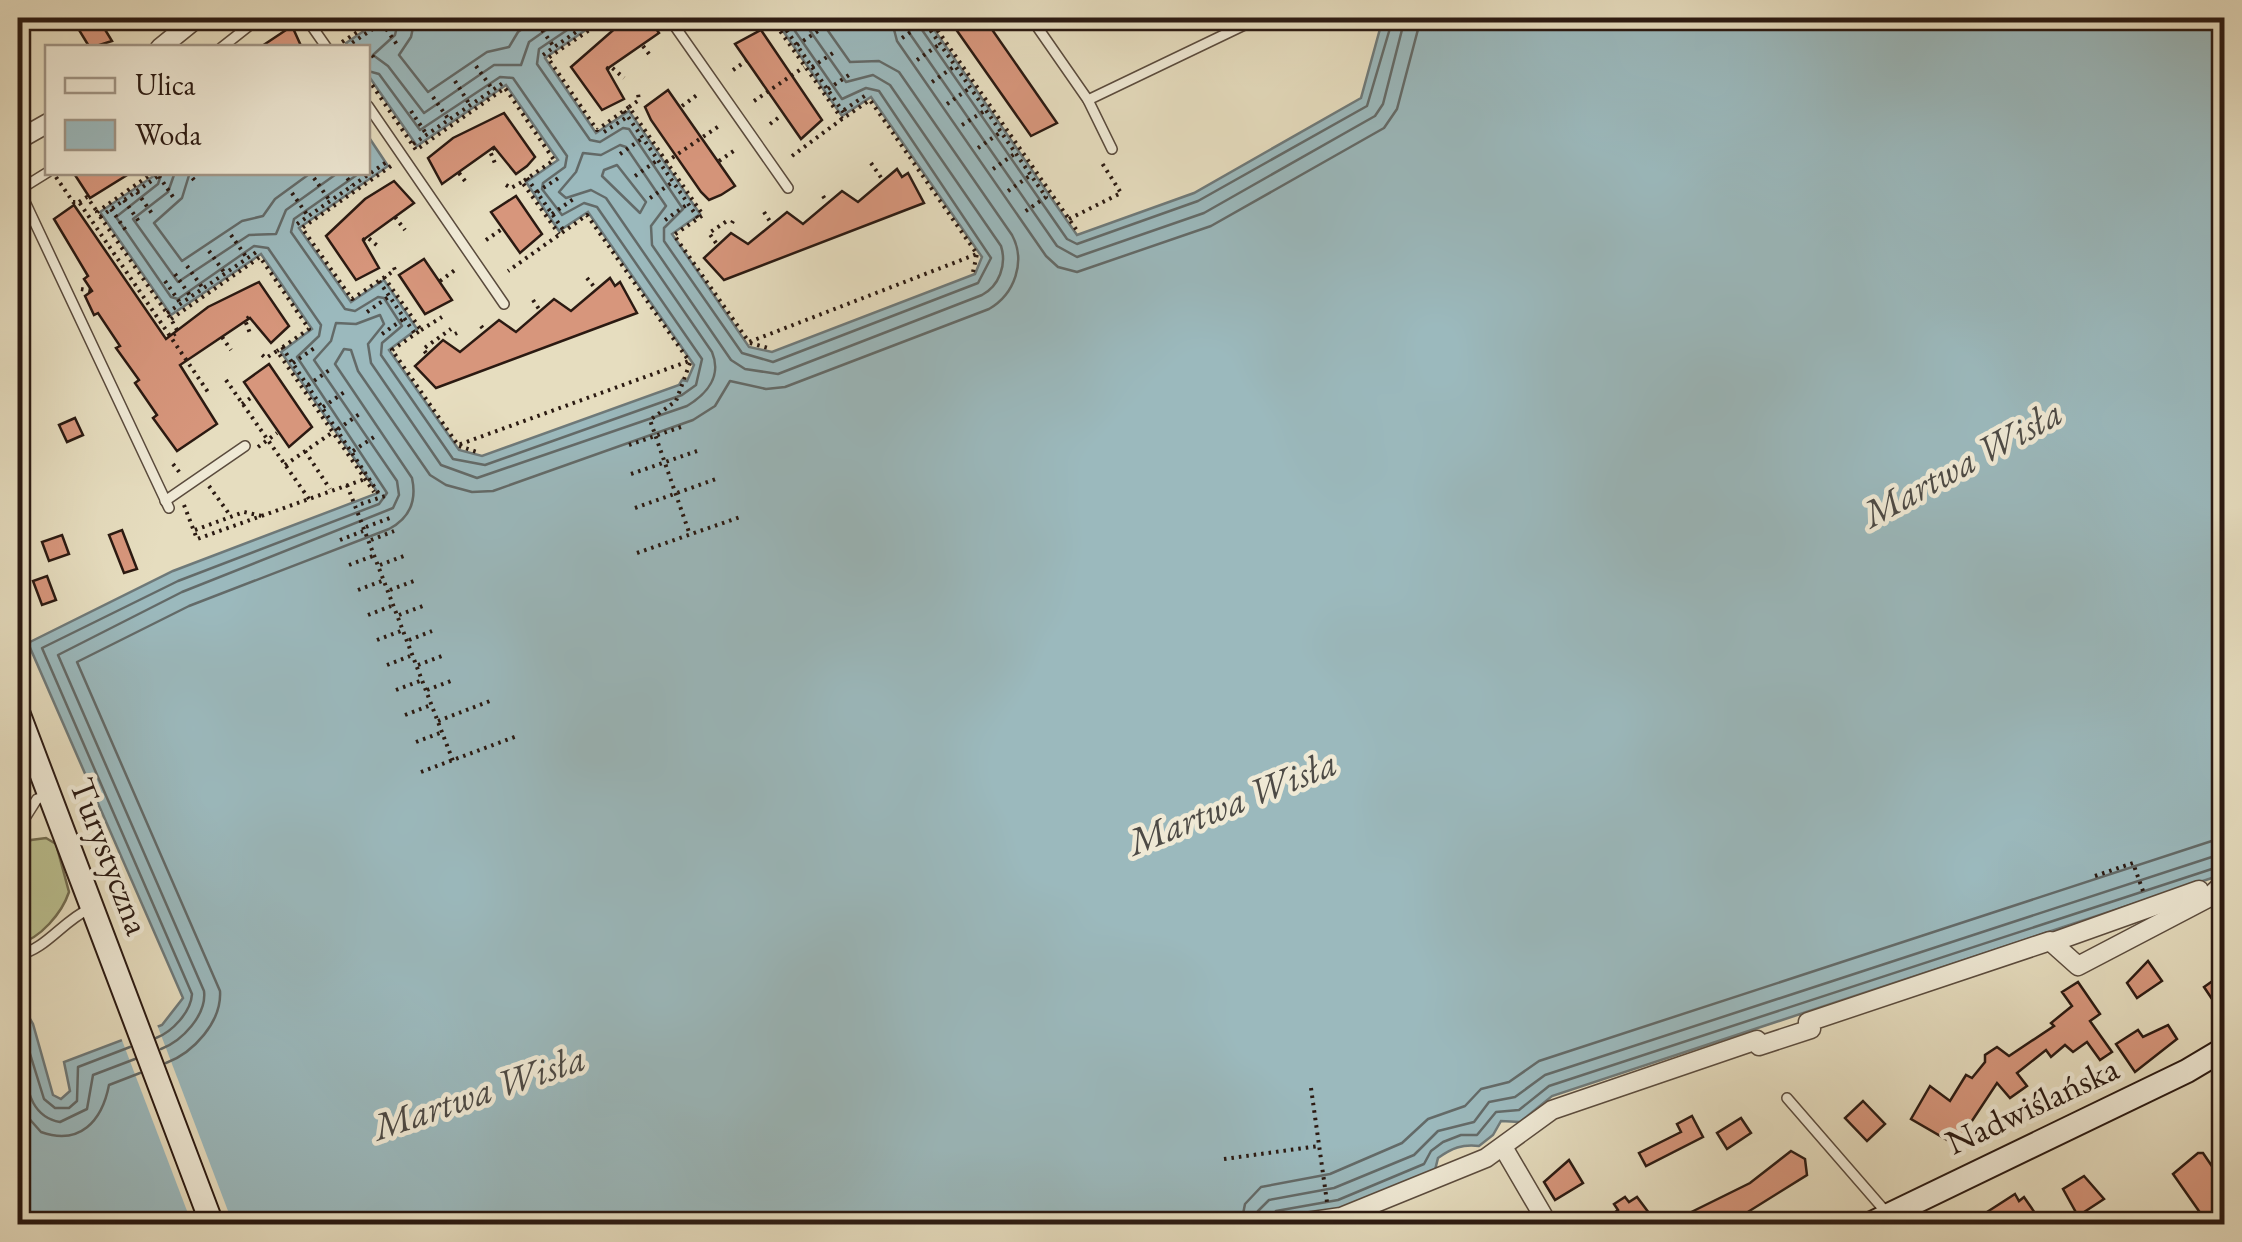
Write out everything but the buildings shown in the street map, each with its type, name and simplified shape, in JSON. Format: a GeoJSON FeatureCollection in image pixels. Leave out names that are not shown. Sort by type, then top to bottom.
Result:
{"type":"FeatureCollection","features":[{"type":"Feature","properties":{"kind":"main road","name":"Turystyczna"},"geometry":{"type":"LineString","coordinates":[[18,712],[212,1224]]}},
{"type":"Feature","properties":{"kind":"main road","name":"Nadwiślańska"},"geometry":{"type":"LineString","coordinates":[[1892,1218],[2187,1072],[2224,1049]]}},
{"type":"Feature","properties":{"kind":"street"},"geometry":{"type":"LineString","coordinates":[[164,45],[197,18]]}},
{"type":"Feature","properties":{"kind":"street"},"geometry":{"type":"LineString","coordinates":[[18,140],[45,125]]}},
{"type":"Feature","properties":{"kind":"street"},"geometry":{"type":"LineString","coordinates":[[1292,1224],[1330,1219],[1486,1158],[1552,1110],[1758,1040],[1759,1046],[1810,1029],[1808,1022],[2050,941],[2078,966],[2208,898],[2224,884]]}},
{"type":"Feature","properties":{"kind":"street"},"geometry":{"type":"LineString","coordinates":[[2056,940],[2199,890]]}},
{"type":"Feature","properties":{"kind":"street"},"geometry":{"type":"LineString","coordinates":[[1503,1147],[1548,1224]]}},
{"type":"Feature","properties":{"kind":"lane"},"geometry":{"type":"LineString","coordinates":[[226,45],[259,18]]}},
{"type":"Feature","properties":{"kind":"lane"},"geometry":{"type":"LineString","coordinates":[[306,18],[325,45]]}},
{"type":"Feature","properties":{"kind":"lane"},"geometry":{"type":"LineString","coordinates":[[669,18],[788,188]]}},
{"type":"Feature","properties":{"kind":"lane"},"geometry":{"type":"LineString","coordinates":[[1031,18],[1088,100],[1112,149]]}},
{"type":"Feature","properties":{"kind":"lane"},"geometry":{"type":"LineString","coordinates":[[1088,100],[1258,18]]}},
{"type":"Feature","properties":{"kind":"lane"},"geometry":{"type":"LineString","coordinates":[[370,109],[504,304]]}},
{"type":"Feature","properties":{"kind":"lane"},"geometry":{"type":"LineString","coordinates":[[52,175],[18,188],[167,504],[248,449]]}},
{"type":"Feature","properties":{"kind":"lane"},"geometry":{"type":"LineString","coordinates":[[18,829],[37,799],[49,794]]}},
{"type":"Feature","properties":{"kind":"lane"},"geometry":{"type":"LineString","coordinates":[[18,955],[34,950],[68,918],[93,907]]}},
{"type":"Feature","properties":{"kind":"lane"},"geometry":{"type":"LineString","coordinates":[[1787,1098],[1892,1218]]}},
{"type":"Feature","properties":{"kind":"path"},"geometry":{"type":"LineString","coordinates":[[344,45],[389,18]]}},
{"type":"Feature","properties":{"kind":"path"},"geometry":{"type":"LineString","coordinates":[[410,18],[420,30]]}},
{"type":"Feature","properties":{"kind":"path"},"geometry":{"type":"LineString","coordinates":[[566,18],[576,32]]}},
{"type":"Feature","properties":{"kind":"path"},"geometry":{"type":"LineString","coordinates":[[543,55],[596,18]]}},
{"type":"Feature","properties":{"kind":"path"},"geometry":{"type":"LineString","coordinates":[[607,18],[548,58],[597,130],[627,112]]}},
{"type":"Feature","properties":{"kind":"path"},"geometry":{"type":"LineString","coordinates":[[771,18],[844,115]]}},
{"type":"Feature","properties":{"kind":"path"},"geometry":{"type":"LineString","coordinates":[[790,18],[780,21],[844,115]]}},
{"type":"Feature","properties":{"kind":"path"},"geometry":{"type":"LineString","coordinates":[[902,38],[925,19]]}},
{"type":"Feature","properties":{"kind":"path"},"geometry":{"type":"LineString","coordinates":[[925,19],[1046,198],[1023,213]]}},
{"type":"Feature","properties":{"kind":"path"},"geometry":{"type":"LineString","coordinates":[[925,19],[1078,232]]}},
{"type":"Feature","properties":{"kind":"path"},"geometry":{"type":"LineString","coordinates":[[344,45],[380,20]]}},
{"type":"Feature","properties":{"kind":"path"},"geometry":{"type":"LineString","coordinates":[[380,20],[398,46]]}},
{"type":"Feature","properties":{"kind":"path"},"geometry":{"type":"LineString","coordinates":[[538,24],[554,47]]}},
{"type":"Feature","properties":{"kind":"path"},"geometry":{"type":"LineString","coordinates":[[797,45],[821,29]]}},
{"type":"Feature","properties":{"kind":"path"},"geometry":{"type":"LineString","coordinates":[[359,38],[365,45]]}},
{"type":"Feature","properties":{"kind":"path"},"geometry":{"type":"LineString","coordinates":[[917,60],[940,44]]}},
{"type":"Feature","properties":{"kind":"path"},"geometry":{"type":"LineString","coordinates":[[643,46],[652,58]]}},
{"type":"Feature","properties":{"kind":"path"},"geometry":{"type":"LineString","coordinates":[[812,67],[836,51]]}},
{"type":"Feature","properties":{"kind":"path"},"geometry":{"type":"LineString","coordinates":[[370,52],[376,61]]}},
{"type":"Feature","properties":{"kind":"path"},"geometry":{"type":"LineString","coordinates":[[733,70],[746,61]]}},
{"type":"Feature","properties":{"kind":"path"},"geometry":{"type":"LineString","coordinates":[[476,66],[492,90]]}},
{"type":"Feature","properties":{"kind":"path"},"geometry":{"type":"LineString","coordinates":[[607,68],[610,66],[624,78]]}},
{"type":"Feature","properties":{"kind":"path"},"geometry":{"type":"LineString","coordinates":[[754,102],[805,66]]}},
{"type":"Feature","properties":{"kind":"path"},"geometry":{"type":"LineString","coordinates":[[932,82],[955,66]]}},
{"type":"Feature","properties":{"kind":"path"},"geometry":{"type":"LineString","coordinates":[[828,90],[852,74]]}},
{"type":"Feature","properties":{"kind":"path"},"geometry":{"type":"LineString","coordinates":[[454,81],[470,105]]}},
{"type":"Feature","properties":{"kind":"path"},"geometry":{"type":"LineString","coordinates":[[370,82],[416,150],[505,88],[554,160],[511,188],[506,185]]}},
{"type":"Feature","properties":{"kind":"path"},"geometry":{"type":"LineString","coordinates":[[414,144],[504,82]]}},
{"type":"Feature","properties":{"kind":"path"},"geometry":{"type":"LineString","coordinates":[[947,104],[970,88]]}},
{"type":"Feature","properties":{"kind":"path"},"geometry":{"type":"LineString","coordinates":[[604,132],[639,100],[638,94]]}},
{"type":"Feature","properties":{"kind":"path"},"geometry":{"type":"LineString","coordinates":[[682,106],[697,95]]}},
{"type":"Feature","properties":{"kind":"path"},"geometry":{"type":"LineString","coordinates":[[792,156],[866,95]]}},
{"type":"Feature","properties":{"kind":"path"},"geometry":{"type":"LineString","coordinates":[[432,96],[448,120]]}},
{"type":"Feature","properties":{"kind":"path"},"geometry":{"type":"LineString","coordinates":[[844,115],[870,100],[977,254],[973,272]]}},
{"type":"Feature","properties":{"kind":"path"},"geometry":{"type":"LineString","coordinates":[[962,126],[986,110]]}},
{"type":"Feature","properties":{"kind":"path"},"geometry":{"type":"LineString","coordinates":[[410,112],[426,135]]}},
{"type":"Feature","properties":{"kind":"path"},"geometry":{"type":"LineString","coordinates":[[627,112],[699,216]]}},
{"type":"Feature","properties":{"kind":"path"},"geometry":{"type":"LineString","coordinates":[[627,112],[666,162],[699,216]]}},
{"type":"Feature","properties":{"kind":"path"},"geometry":{"type":"LineString","coordinates":[[770,124],[782,115]]}},
{"type":"Feature","properties":{"kind":"path"},"geometry":{"type":"LineString","coordinates":[[666,162],[718,126]]}},
{"type":"Feature","properties":{"kind":"path"},"geometry":{"type":"LineString","coordinates":[[978,148],[1001,132]]}},
{"type":"Feature","properties":{"kind":"path"},"geometry":{"type":"LineString","coordinates":[[620,154],[643,138]]}},
{"type":"Feature","properties":{"kind":"path"},"geometry":{"type":"LineString","coordinates":[[494,148],[490,151],[496,166]]}},
{"type":"Feature","properties":{"kind":"path"},"geometry":{"type":"LineString","coordinates":[[719,161],[735,150]]}},
{"type":"Feature","properties":{"kind":"path"},"geometry":{"type":"LineString","coordinates":[[992,169],[1016,153]]}},
{"type":"Feature","properties":{"kind":"path"},"geometry":{"type":"LineString","coordinates":[[635,176],[658,160]]}},
{"type":"Feature","properties":{"kind":"path"},"geometry":{"type":"LineString","coordinates":[[370,173],[389,163],[302,228],[352,300],[395,270],[393,264]]}},
{"type":"Feature","properties":{"kind":"path"},"geometry":{"type":"LineString","coordinates":[[871,163],[882,179]]}},
{"type":"Feature","properties":{"kind":"path"},"geometry":{"type":"LineString","coordinates":[[1069,219],[1122,193],[1102,163]]}},
{"type":"Feature","properties":{"kind":"path"},"geometry":{"type":"LineString","coordinates":[[370,164],[375,170]]}},
{"type":"Feature","properties":{"kind":"path"},"geometry":{"type":"LineString","coordinates":[[460,173],[468,186]]}},
{"type":"Feature","properties":{"kind":"path"},"geometry":{"type":"LineString","coordinates":[[52,175],[73,202],[87,197],[100,214],[169,315],[178,332],[170,337]]}},
{"type":"Feature","properties":{"kind":"path"},"geometry":{"type":"LineString","coordinates":[[100,214],[158,175]]}},
{"type":"Feature","properties":{"kind":"path"},"geometry":{"type":"LineString","coordinates":[[100,214],[158,175]]}},
{"type":"Feature","properties":{"kind":"path"},"geometry":{"type":"LineString","coordinates":[[160,175],[175,200]]}},
{"type":"Feature","properties":{"kind":"path"},"geometry":{"type":"LineString","coordinates":[[190,175],[196,184]]}},
{"type":"Feature","properties":{"kind":"path"},"geometry":{"type":"LineString","coordinates":[[345,175],[352,186]]}},
{"type":"Feature","properties":{"kind":"path"},"geometry":{"type":"LineString","coordinates":[[297,224],[368,175]]}},
{"type":"Feature","properties":{"kind":"path"},"geometry":{"type":"LineString","coordinates":[[1008,191],[1031,175]]}},
{"type":"Feature","properties":{"kind":"path"},"geometry":{"type":"LineString","coordinates":[[536,191],[560,176]]}},
{"type":"Feature","properties":{"kind":"path"},"geometry":{"type":"LineString","coordinates":[[314,178],[330,201]]}},
{"type":"Feature","properties":{"kind":"path"},"geometry":{"type":"LineString","coordinates":[[526,180],[562,232]]}},
{"type":"Feature","properties":{"kind":"path"},"geometry":{"type":"LineString","coordinates":[[526,180],[562,232]]}},
{"type":"Feature","properties":{"kind":"path"},"geometry":{"type":"LineString","coordinates":[[650,198],[673,182]]}},
{"type":"Feature","properties":{"kind":"path"},"geometry":{"type":"LineString","coordinates":[[137,192],[153,215]]}},
{"type":"Feature","properties":{"kind":"path"},"geometry":{"type":"LineString","coordinates":[[292,193],[308,216]]}},
{"type":"Feature","properties":{"kind":"path"},"geometry":{"type":"LineString","coordinates":[[554,216],[575,198]]}},
{"type":"Feature","properties":{"kind":"path"},"geometry":{"type":"LineString","coordinates":[[124,200],[140,223]]}},
{"type":"Feature","properties":{"kind":"path"},"geometry":{"type":"LineString","coordinates":[[79,202],[208,392]]}},
{"type":"Feature","properties":{"kind":"path"},"geometry":{"type":"LineString","coordinates":[[666,220],[689,205]]}},
{"type":"Feature","properties":{"kind":"path"},"geometry":{"type":"LineString","coordinates":[[111,209],[127,232]]}},
{"type":"Feature","properties":{"kind":"path"},"geometry":{"type":"LineString","coordinates":[[713,209],[674,235],[749,342],[768,348]]}},
{"type":"Feature","properties":{"kind":"path"},"geometry":{"type":"LineString","coordinates":[[764,212],[772,223]]}},
{"type":"Feature","properties":{"kind":"path"},"geometry":{"type":"LineString","coordinates":[[508,271],[587,215],[688,361],[676,401],[650,420],[690,534]]}},
{"type":"Feature","properties":{"kind":"path"},"geometry":{"type":"LineString","coordinates":[[395,217],[405,230]]}},
{"type":"Feature","properties":{"kind":"path"},"geometry":{"type":"LineString","coordinates":[[716,243],[709,233],[732,221]]}},
{"type":"Feature","properties":{"kind":"path"},"geometry":{"type":"LineString","coordinates":[[486,240],[502,229]]}},
{"type":"Feature","properties":{"kind":"path"},"geometry":{"type":"LineString","coordinates":[[232,236],[247,258]]}},
{"type":"Feature","properties":{"kind":"path"},"geometry":{"type":"LineString","coordinates":[[363,240],[367,237],[380,248]]}},
{"type":"Feature","properties":{"kind":"path"},"geometry":{"type":"LineString","coordinates":[[209,251],[225,274]]}},
{"type":"Feature","properties":{"kind":"path"},"geometry":{"type":"LineString","coordinates":[[169,315],[258,251]]}},
{"type":"Feature","properties":{"kind":"path"},"geometry":{"type":"LineString","coordinates":[[749,342],[977,254]]}},
{"type":"Feature","properties":{"kind":"path"},"geometry":{"type":"LineString","coordinates":[[169,315],[260,258],[309,329],[266,358],[262,355]]}},
{"type":"Feature","properties":{"kind":"path"},"geometry":{"type":"LineString","coordinates":[[187,266],[203,288]]}},
{"type":"Feature","properties":{"kind":"path"},"geometry":{"type":"LineString","coordinates":[[440,280],[455,270]]}},
{"type":"Feature","properties":{"kind":"path"},"geometry":{"type":"LineString","coordinates":[[175,274],[191,297]]}},
{"type":"Feature","properties":{"kind":"path"},"geometry":{"type":"LineString","coordinates":[[588,278],[595,288]]}},
{"type":"Feature","properties":{"kind":"path"},"geometry":{"type":"LineString","coordinates":[[381,280],[417,332]]}},
{"type":"Feature","properties":{"kind":"path"},"geometry":{"type":"LineString","coordinates":[[381,280],[417,332]]}},
{"type":"Feature","properties":{"kind":"path"},"geometry":{"type":"LineString","coordinates":[[166,281],[180,304]]}},
{"type":"Feature","properties":{"kind":"path"},"geometry":{"type":"LineString","coordinates":[[81,289],[92,291]]}},
{"type":"Feature","properties":{"kind":"path"},"geometry":{"type":"LineString","coordinates":[[366,312],[388,294]]}},
{"type":"Feature","properties":{"kind":"path"},"geometry":{"type":"LineString","coordinates":[[533,300],[539,309]]}},
{"type":"Feature","properties":{"kind":"path"},"geometry":{"type":"LineString","coordinates":[[442,316],[392,350],[458,445],[478,452]]}},
{"type":"Feature","properties":{"kind":"path"},"geometry":{"type":"LineString","coordinates":[[249,318],[245,320],[252,336]]}},
{"type":"Feature","properties":{"kind":"path"},"geometry":{"type":"LineString","coordinates":[[382,334],[406,320]]}},
{"type":"Feature","properties":{"kind":"path"},"geometry":{"type":"LineString","coordinates":[[426,352],[423,349],[454,332]]}},
{"type":"Feature","properties":{"kind":"path"},"geometry":{"type":"LineString","coordinates":[[222,337],[231,350]]}},
{"type":"Feature","properties":{"kind":"path"},"geometry":{"type":"LineString","coordinates":[[292,361],[316,347]]}},
{"type":"Feature","properties":{"kind":"path"},"geometry":{"type":"LineString","coordinates":[[281,349],[380,493]]}},
{"type":"Feature","properties":{"kind":"path"},"geometry":{"type":"LineString","coordinates":[[281,349],[365,479],[380,493]]}},
{"type":"Feature","properties":{"kind":"path"},"geometry":{"type":"LineString","coordinates":[[458,445],[688,361]]}},
{"type":"Feature","properties":{"kind":"path"},"geometry":{"type":"LineString","coordinates":[[308,385],[331,369]]}},
{"type":"Feature","properties":{"kind":"path"},"geometry":{"type":"LineString","coordinates":[[226,380],[309,499]]}},
{"type":"Feature","properties":{"kind":"path"},"geometry":{"type":"LineString","coordinates":[[323,407],[346,391]]}},
{"type":"Feature","properties":{"kind":"path"},"geometry":{"type":"LineString","coordinates":[[242,404],[252,397]]}},
{"type":"Feature","properties":{"kind":"path"},"geometry":{"type":"LineString","coordinates":[[285,465],[361,413]]}},
{"type":"Feature","properties":{"kind":"path"},"geometry":{"type":"LineString","coordinates":[[630,445],[681,427]]}},
{"type":"Feature","properties":{"kind":"path"},"geometry":{"type":"LineString","coordinates":[[248,449],[277,433]]}},
{"type":"Feature","properties":{"kind":"path"},"geometry":{"type":"LineString","coordinates":[[353,451],[376,435]]}},
{"type":"Feature","properties":{"kind":"path"},"geometry":{"type":"LineString","coordinates":[[305,451],[332,491]]}},
{"type":"Feature","properties":{"kind":"path"},"geometry":{"type":"LineString","coordinates":[[632,474],[697,451]]}},
{"type":"Feature","properties":{"kind":"path"},"geometry":{"type":"LineString","coordinates":[[182,500],[198,540],[365,479]]}},
{"type":"Feature","properties":{"kind":"path"},"geometry":{"type":"LineString","coordinates":[[635,508],[716,479]]}},
{"type":"Feature","properties":{"kind":"path"},"geometry":{"type":"LineString","coordinates":[[206,482],[231,516]]}},
{"type":"Feature","properties":{"kind":"path"},"geometry":{"type":"LineString","coordinates":[[348,488],[453,761]]}},
{"type":"Feature","properties":{"kind":"path"},"geometry":{"type":"LineString","coordinates":[[361,504],[380,493]]}},
{"type":"Feature","properties":{"kind":"path"},"geometry":{"type":"LineString","coordinates":[[194,530],[244,512],[262,516]]}},
{"type":"Feature","properties":{"kind":"path"},"geometry":{"type":"LineString","coordinates":[[636,554],[743,516]]}},
{"type":"Feature","properties":{"kind":"path"},"geometry":{"type":"LineString","coordinates":[[340,540],[390,518]]}},
{"type":"Feature","properties":{"kind":"path"},"geometry":{"type":"LineString","coordinates":[[369,541],[394,532]]}},
{"type":"Feature","properties":{"kind":"path"},"geometry":{"type":"LineString","coordinates":[[349,565],[374,555]]}},
{"type":"Feature","properties":{"kind":"path"},"geometry":{"type":"LineString","coordinates":[[378,566],[404,556]]}},
{"type":"Feature","properties":{"kind":"path"},"geometry":{"type":"LineString","coordinates":[[358,590],[384,580]]}},
{"type":"Feature","properties":{"kind":"path"},"geometry":{"type":"LineString","coordinates":[[388,591],[414,581]]}},
{"type":"Feature","properties":{"kind":"path"},"geometry":{"type":"LineString","coordinates":[[368,615],[393,605]]}},
{"type":"Feature","properties":{"kind":"path"},"geometry":{"type":"LineString","coordinates":[[398,616],[423,606]]}},
{"type":"Feature","properties":{"kind":"path"},"geometry":{"type":"LineString","coordinates":[[377,640],[403,630]]}},
{"type":"Feature","properties":{"kind":"path"},"geometry":{"type":"LineString","coordinates":[[407,641],[432,632]]}},
{"type":"Feature","properties":{"kind":"path"},"geometry":{"type":"LineString","coordinates":[[387,665],[412,655]]}},
{"type":"Feature","properties":{"kind":"path"},"geometry":{"type":"LineString","coordinates":[[416,666],[442,656]]}},
{"type":"Feature","properties":{"kind":"path"},"geometry":{"type":"LineString","coordinates":[[396,690],[422,680]]}},
{"type":"Feature","properties":{"kind":"path"},"geometry":{"type":"LineString","coordinates":[[426,691],[451,681]]}},
{"type":"Feature","properties":{"kind":"path"},"geometry":{"type":"LineString","coordinates":[[438,722],[490,700]]}},
{"type":"Feature","properties":{"kind":"path"},"geometry":{"type":"LineString","coordinates":[[406,715],[431,705]]}},
{"type":"Feature","properties":{"kind":"path"},"geometry":{"type":"LineString","coordinates":[[416,742],[442,732]]}},
{"type":"Feature","properties":{"kind":"path"},"geometry":{"type":"LineString","coordinates":[[422,772],[517,736]]}},
{"type":"Feature","properties":{"kind":"path"},"geometry":{"type":"LineString","coordinates":[[2095,876],[2133,862],[2147,902]]}},
{"type":"Feature","properties":{"kind":"path"},"geometry":{"type":"LineString","coordinates":[[1311,1088],[1330,1219]]}},
{"type":"Feature","properties":{"kind":"path"},"geometry":{"type":"LineString","coordinates":[[1224,1160],[1319,1146]]}},
{"type":"Feature","properties":{"kind":"green space"},"geometry":{"type":"Polygon","coordinates":[[[46,838],[56,844],[69,892],[49,924],[18,944],[18,851],[31,840],[46,838]]]}},
{"type":"Feature","properties":{"kind":"water","name":"Martwa Wisła"},"geometry":{"type":"Polygon","coordinates":[[[383,18],[603,18],[545,58],[596,133],[629,111],[700,214],[672,234],[749,347],[772,352],[975,274],[982,257],[871,97],[842,116],[774,18],[926,18],[1077,235],[1194,193],[1361,98],[1383,18],[2224,18],[2224,874],[1552,1096],[1520,1122],[1501,1121],[1493,1135],[1479,1146],[1462,1146],[1438,1158],[1435,1170],[1341,1210],[1248,1224],[18,1224],[18,998],[33,1024],[53,1095],[61,1099],[70,1091],[64,1062],[162,1025],[183,998],[28,643],[173,571],[378,493],[281,352],[312,329],[261,254],[171,315],[100,212],[155,175],[370,175],[370,139],[388,166],[299,228],[351,302],[384,280],[417,329],[389,350],[459,450],[482,456],[679,385],[682,380],[687,381],[694,365],[588,212],[559,231],[526,182],[558,160],[506,85],[417,146],[370,78],[370,45],[346,43],[383,18]]]}},
{"type":"Feature","properties":{"kind":"pier"},"geometry":{"type":"Polygon","coordinates":[[[156,1022],[233,1224],[192,1224],[120,1035],[156,1022]]]}}]}
